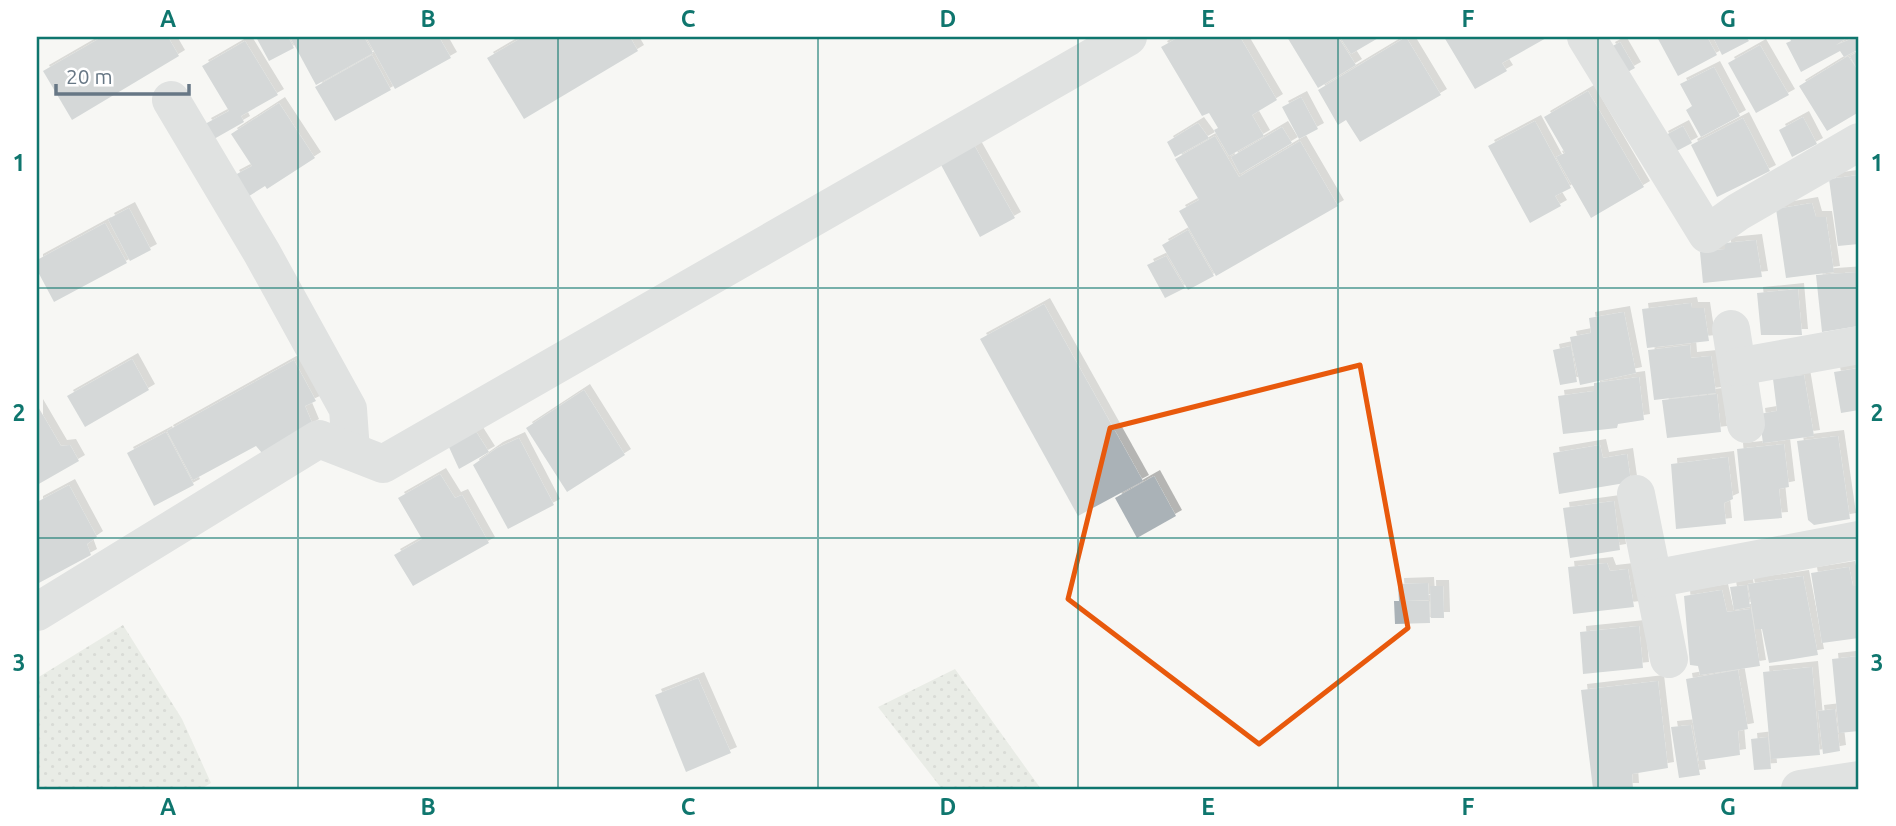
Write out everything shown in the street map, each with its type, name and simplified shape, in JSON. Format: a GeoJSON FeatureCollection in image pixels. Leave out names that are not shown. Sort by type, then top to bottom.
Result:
{"type":"FeatureCollection","features":[{"type":"Feature","properties":{"kind":"street"},"geometry":{"type":"LineString","coordinates":[[37,612],[319,439],[383,464],[1128,37]]}},
{"type":"Feature","properties":{"kind":"street"},"geometry":{"type":"LineString","coordinates":[[1586,37],[1707,234],[1738,212],[1859,142]]}},
{"type":"Feature","properties":{"kind":"street"},"geometry":{"type":"LineString","coordinates":[[171,100],[262,253],[348,409],[351,451]]}},
{"type":"Feature","properties":{"kind":"street"},"geometry":{"type":"LineString","coordinates":[[1731,329],[1745,424]]}},
{"type":"Feature","properties":{"kind":"street"},"geometry":{"type":"LineString","coordinates":[[1737,368],[1859,345]]}},
{"type":"Feature","properties":{"kind":"street"},"geometry":{"type":"LineString","coordinates":[[1636,494],[1669,659]]}},
{"type":"Feature","properties":{"kind":"street"},"geometry":{"type":"LineString","coordinates":[[1653,579],[1859,540]]}},
{"type":"Feature","properties":{"kind":"street"},"geometry":{"type":"LineString","coordinates":[[1800,789],[1859,780]]}},
{"type":"Feature","properties":{"kind":"highlighted area"},"geometry":{"type":"Polygon","coordinates":[[[1360,365],[1408,628],[1259,744],[1068,599],[1110,428],[1360,365]]]}},
{"type":"Feature","properties":{"kind":"shaded area"},"geometry":{"type":"Polygon","coordinates":[[[123,625],[182,719],[211,783],[201,789],[37,789],[37,678],[123,625]]]}},
{"type":"Feature","properties":{"kind":"shaded area"},"geometry":{"type":"Polygon","coordinates":[[[955,669],[1041,789],[942,789],[878,707],[955,669]]]}},
{"type":"Feature","properties":{"kind":"building"},"geometry":{"type":"Polygon","coordinates":[[[102,37],[168,37],[179,56],[72,120],[43,71],[102,37]]]}},
{"type":"Feature","properties":{"kind":"building"},"geometry":{"type":"Polygon","coordinates":[[[256,37],[288,37],[294,48],[269,61],[256,37]]]}},
{"type":"Feature","properties":{"kind":"building"},"geometry":{"type":"Polygon","coordinates":[[[290,37],[364,37],[373,53],[316,85],[290,37]]]}},
{"type":"Feature","properties":{"kind":"building"},"geometry":{"type":"Polygon","coordinates":[[[366,37],[439,37],[451,58],[395,89],[366,37]]]}},
{"type":"Feature","properties":{"kind":"building"},"geometry":{"type":"Polygon","coordinates":[[[523,37],[630,37],[638,51],[524,119],[487,58],[523,37]]]}},
{"type":"Feature","properties":{"kind":"building"},"geometry":{"type":"Polygon","coordinates":[[[1179,37],[1240,37],[1277,100],[1252,115],[1264,136],[1229,156],[1214,130],[1218,128],[1209,113],[1202,116],[1161,47],[1179,37]]]}},
{"type":"Feature","properties":{"kind":"building"},"geometry":{"type":"Polygon","coordinates":[[[1287,37],[1338,37],[1356,65],[1318,88],[1287,37]]]}},
{"type":"Feature","properties":{"kind":"building"},"geometry":{"type":"Polygon","coordinates":[[[1340,37],[1380,37],[1351,54],[1340,37]]]}},
{"type":"Feature","properties":{"kind":"building"},"geometry":{"type":"Polygon","coordinates":[[[1406,37],[1441,95],[1360,142],[1346,120],[1338,125],[1318,90],[1406,37]]]}},
{"type":"Feature","properties":{"kind":"building"},"geometry":{"type":"Polygon","coordinates":[[[1444,37],[1548,37],[1502,63],[1507,71],[1475,89],[1444,37]]]}},
{"type":"Feature","properties":{"kind":"building"},"geometry":{"type":"Polygon","coordinates":[[[1657,37],[1707,37],[1717,55],[1678,76],[1657,37]]]}},
{"type":"Feature","properties":{"kind":"building"},"geometry":{"type":"Polygon","coordinates":[[[1713,37],[1746,37],[1749,41],[1722,55],[1713,37]]]}},
{"type":"Feature","properties":{"kind":"building"},"geometry":{"type":"Polygon","coordinates":[[[1789,37],[1848,37],[1836,45],[1856,37],[1859,49],[1844,57],[1840,51],[1801,72],[1786,43],[1791,41],[1789,37]]]}},
{"type":"Feature","properties":{"kind":"building"},"geometry":{"type":"Polygon","coordinates":[[[245,41],[278,95],[241,116],[244,122],[214,139],[205,124],[229,111],[202,66],[245,41]]]}},
{"type":"Feature","properties":{"kind":"building"},"geometry":{"type":"Polygon","coordinates":[[[1620,42],[1635,68],[1624,74],[1609,48],[1620,42]]]}},
{"type":"Feature","properties":{"kind":"building"},"geometry":{"type":"Polygon","coordinates":[[[1760,45],[1789,95],[1756,113],[1728,63],[1760,45]]]}},
{"type":"Feature","properties":{"kind":"building"},"geometry":{"type":"Polygon","coordinates":[[[1859,51],[1859,66],[1856,67],[1850,56],[1859,51]]]}},
{"type":"Feature","properties":{"kind":"building"},"geometry":{"type":"Polygon","coordinates":[[[372,55],[391,90],[335,121],[315,87],[372,55]]]}},
{"type":"Feature","properties":{"kind":"building"},"geometry":{"type":"Polygon","coordinates":[[[1848,56],[1857,69],[1859,67],[1859,112],[1827,131],[1799,86],[1848,56]]]}},
{"type":"Feature","properties":{"kind":"building"},"geometry":{"type":"Polygon","coordinates":[[[1714,67],[1740,116],[1701,137],[1686,110],[1692,106],[1680,84],[1714,67]]]}},
{"type":"Feature","properties":{"kind":"building"},"geometry":{"type":"Polygon","coordinates":[[[1588,91],[1644,187],[1591,218],[1556,157],[1565,153],[1544,117],[1588,91]]]}},
{"type":"Feature","properties":{"kind":"building"},"geometry":{"type":"Polygon","coordinates":[[[1301,97],[1318,129],[1299,139],[1282,107],[1301,97]]]}},
{"type":"Feature","properties":{"kind":"building"},"geometry":{"type":"Polygon","coordinates":[[[279,103],[315,158],[267,189],[265,186],[246,198],[233,176],[252,166],[231,134],[279,103]]]}},
{"type":"Feature","properties":{"kind":"building"},"geometry":{"type":"Polygon","coordinates":[[[1803,117],[1817,144],[1792,157],[1779,130],[1803,117]]]}},
{"type":"Feature","properties":{"kind":"building"},"geometry":{"type":"Polygon","coordinates":[[[1743,118],[1770,171],[1717,197],[1691,145],[1743,118]]]}},
{"type":"Feature","properties":{"kind":"building"},"geometry":{"type":"Polygon","coordinates":[[[1535,121],[1571,188],[1555,196],[1561,206],[1530,223],[1488,146],[1535,121]]]}},
{"type":"Feature","properties":{"kind":"building"},"geometry":{"type":"Polygon","coordinates":[[[1198,123],[1209,138],[1175,157],[1167,142],[1198,123]]]}},
{"type":"Feature","properties":{"kind":"building"},"geometry":{"type":"Polygon","coordinates":[[[1683,126],[1692,143],[1671,154],[1662,137],[1683,126]]]}},
{"type":"Feature","properties":{"kind":"building"},"geometry":{"type":"Polygon","coordinates":[[[1282,127],[1292,143],[1240,174],[1231,157],[1282,127]]]}},
{"type":"Feature","properties":{"kind":"building"},"geometry":{"type":"Polygon","coordinates":[[[1215,136],[1239,177],[1300,141],[1338,206],[1216,276],[1179,211],[1199,200],[1175,159],[1215,136]]]}},
{"type":"Feature","properties":{"kind":"building"},"geometry":{"type":"Polygon","coordinates":[[[974,145],[1015,218],[980,237],[940,163],[974,145]]]}},
{"type":"Feature","properties":{"kind":"building"},"geometry":{"type":"Polygon","coordinates":[[[1859,175],[1859,244],[1838,246],[1829,179],[1859,175]]]}},
{"type":"Feature","properties":{"kind":"building"},"geometry":{"type":"Polygon","coordinates":[[[1812,203],[1816,217],[1826,217],[1834,272],[1786,278],[1776,209],[1812,203]]]}},
{"type":"Feature","properties":{"kind":"building"},"geometry":{"type":"Polygon","coordinates":[[[129,208],[151,250],[130,261],[108,219],[129,208]]]}},
{"type":"Feature","properties":{"kind":"building"},"geometry":{"type":"Polygon","coordinates":[[[105,223],[127,263],[54,302],[37,270],[37,260],[105,223]]]}},
{"type":"Feature","properties":{"kind":"building"},"geometry":{"type":"Polygon","coordinates":[[[1188,230],[1214,276],[1188,290],[1162,245],[1188,230]]]}},
{"type":"Feature","properties":{"kind":"building"},"geometry":{"type":"Polygon","coordinates":[[[1756,240],[1762,277],[1703,283],[1700,252],[1725,249],[1725,243],[1756,240]]]}},
{"type":"Feature","properties":{"kind":"building"},"geometry":{"type":"Polygon","coordinates":[[[1166,256],[1185,288],[1165,298],[1147,265],[1166,256]]]}},
{"type":"Feature","properties":{"kind":"building"},"geometry":{"type":"Polygon","coordinates":[[[1859,272],[1859,326],[1822,332],[1816,275],[1859,272]]]}},
{"type":"Feature","properties":{"kind":"building"},"geometry":{"type":"Polygon","coordinates":[[[1798,289],[1802,335],[1761,335],[1757,293],[1798,289]]]}},
{"type":"Feature","properties":{"kind":"building"},"geometry":{"type":"Polygon","coordinates":[[[1691,303],[1692,308],[1704,308],[1709,341],[1647,348],[1642,309],[1691,303]]]}},
{"type":"Feature","properties":{"kind":"building"},"geometry":{"type":"Polygon","coordinates":[[[1044,304],[1143,481],[1078,516],[980,339],[1044,304]]]}},
{"type":"Feature","properties":{"kind":"building"},"geometry":{"type":"Polygon","coordinates":[[[1624,312],[1636,373],[1580,385],[1570,337],[1591,333],[1589,318],[1624,312]]]}},
{"type":"Feature","properties":{"kind":"building"},"geometry":{"type":"Polygon","coordinates":[[[1690,345],[1691,358],[1711,356],[1716,393],[1654,400],[1648,350],[1690,345]]]}},
{"type":"Feature","properties":{"kind":"building"},"geometry":{"type":"Polygon","coordinates":[[[1571,346],[1577,382],[1560,385],[1553,350],[1571,346]]]}},
{"type":"Feature","properties":{"kind":"building"},"geometry":{"type":"Polygon","coordinates":[[[132,359],[149,390],[85,427],[67,396],[132,359]]]}},
{"type":"Feature","properties":{"kind":"building"},"geometry":{"type":"Polygon","coordinates":[[[294,360],[316,401],[305,406],[313,425],[262,453],[256,446],[193,480],[167,431],[294,360]]]}},
{"type":"Feature","properties":{"kind":"building"},"geometry":{"type":"Polygon","coordinates":[[[1859,368],[1859,410],[1841,413],[1834,372],[1859,368]]]}},
{"type":"Feature","properties":{"kind":"building"},"geometry":{"type":"Polygon","coordinates":[[[1804,375],[1814,436],[1763,443],[1759,414],[1777,411],[1773,379],[1804,375]]]}},
{"type":"Feature","properties":{"kind":"building"},"geometry":{"type":"Polygon","coordinates":[[[1639,377],[1644,420],[1618,424],[1617,428],[1563,434],[1558,396],[1594,391],[1594,383],[1639,377]]]}},
{"type":"Feature","properties":{"kind":"building"},"geometry":{"type":"Polygon","coordinates":[[[584,390],[625,455],[567,492],[526,428],[584,390]]]}},
{"type":"Feature","properties":{"kind":"building"},"geometry":{"type":"Polygon","coordinates":[[[1717,394],[1721,432],[1667,438],[1662,400],[1717,394]]]}},
{"type":"Feature","properties":{"kind":"building"},"geometry":{"type":"Polygon","coordinates":[[[37,405],[61,446],[70,445],[79,461],[37,485],[37,405]]]}},
{"type":"Feature","properties":{"kind":"building"},"geometry":{"type":"Polygon","coordinates":[[[475,430],[489,452],[459,469],[448,445],[475,430]]]}},
{"type":"Feature","properties":{"kind":"building"},"geometry":{"type":"Polygon","coordinates":[[[166,432],[194,485],[154,506],[127,453],[166,432]]]}},
{"type":"Feature","properties":{"kind":"building"},"geometry":{"type":"Polygon","coordinates":[[[1838,436],[1850,519],[1814,525],[1808,520],[1797,441],[1838,436]]]}},
{"type":"Feature","properties":{"kind":"building"},"geometry":{"type":"Polygon","coordinates":[[[519,438],[554,505],[508,529],[473,465],[497,448],[519,438]]]}},
{"type":"Feature","properties":{"kind":"building"},"geometry":{"type":"Polygon","coordinates":[[[1784,444],[1789,487],[1779,489],[1782,518],[1744,521],[1737,449],[1784,444]]]}},
{"type":"Feature","properties":{"kind":"building"},"geometry":{"type":"Polygon","coordinates":[[[1600,445],[1603,458],[1627,454],[1631,482],[1559,494],[1553,453],[1600,445]]]}},
{"type":"Feature","properties":{"kind":"building"},"geometry":{"type":"Polygon","coordinates":[[[1728,457],[1733,499],[1724,503],[1726,524],[1676,529],[1671,464],[1728,457]]]}},
{"type":"Feature","properties":{"kind":"building"},"geometry":{"type":"Polygon","coordinates":[[[440,474],[455,498],[462,495],[489,543],[413,586],[394,555],[422,539],[398,498],[440,474]]]}},
{"type":"Feature","properties":{"kind":"building"},"geometry":{"type":"Polygon","coordinates":[[[1154,476],[1176,516],[1137,538],[1115,498],[1154,476]]]}},
{"type":"Feature","properties":{"kind":"building"},"geometry":{"type":"Polygon","coordinates":[[[69,485],[97,537],[87,544],[91,555],[37,584],[37,502],[69,485]]]}},
{"type":"Feature","properties":{"kind":"building"},"geometry":{"type":"Polygon","coordinates":[[[1614,501],[1620,550],[1570,558],[1563,508],[1614,501]]]}},
{"type":"Feature","properties":{"kind":"building"},"geometry":{"type":"Polygon","coordinates":[[[1607,563],[1610,571],[1628,569],[1634,607],[1573,614],[1568,567],[1607,563]]]}},
{"type":"Feature","properties":{"kind":"building"},"geometry":{"type":"Polygon","coordinates":[[[1849,567],[1853,586],[1859,586],[1859,638],[1822,643],[1811,573],[1849,567]]]}},
{"type":"Feature","properties":{"kind":"building"},"geometry":{"type":"Polygon","coordinates":[[[1803,576],[1818,655],[1769,663],[1762,629],[1755,629],[1748,584],[1803,576]]]}},
{"type":"Feature","properties":{"kind":"building"},"geometry":{"type":"Polygon","coordinates":[[[1428,583],[1429,600],[1402,601],[1429,601],[1430,623],[1395,624],[1394,601],[1399,601],[1398,584],[1428,583]]]}},
{"type":"Feature","properties":{"kind":"building"},"geometry":{"type":"Polygon","coordinates":[[[1747,585],[1750,607],[1734,610],[1730,587],[1747,585]]]}},
{"type":"Feature","properties":{"kind":"building"},"geometry":{"type":"Polygon","coordinates":[[[1430,586],[1443,586],[1444,618],[1431,618],[1430,586]]]}},
{"type":"Feature","properties":{"kind":"building"},"geometry":{"type":"Polygon","coordinates":[[[1722,590],[1727,612],[1751,609],[1760,666],[1700,675],[1698,666],[1690,665],[1684,596],[1722,590]]]}},
{"type":"Feature","properties":{"kind":"building"},"geometry":{"type":"Polygon","coordinates":[[[1639,626],[1643,668],[1583,674],[1580,632],[1639,626]]]}},
{"type":"Feature","properties":{"kind":"building"},"geometry":{"type":"Polygon","coordinates":[[[1859,656],[1859,731],[1839,733],[1832,659],[1859,656]]]}},
{"type":"Feature","properties":{"kind":"building"},"geometry":{"type":"Polygon","coordinates":[[[1812,667],[1820,755],[1771,759],[1763,672],[1812,667]]]}},
{"type":"Feature","properties":{"kind":"building"},"geometry":{"type":"Polygon","coordinates":[[[1738,670],[1748,729],[1738,731],[1740,755],[1699,761],[1686,679],[1738,670]]]}},
{"type":"Feature","properties":{"kind":"building"},"geometry":{"type":"Polygon","coordinates":[[[698,678],[731,753],[686,772],[655,695],[698,678]]]}},
{"type":"Feature","properties":{"kind":"building"},"geometry":{"type":"Polygon","coordinates":[[[1658,681],[1668,768],[1632,774],[1633,789],[1593,789],[1581,690],[1658,681]]]}},
{"type":"Feature","properties":{"kind":"building"},"geometry":{"type":"Polygon","coordinates":[[[1835,709],[1840,751],[1823,754],[1818,711],[1835,709]]]}},
{"type":"Feature","properties":{"kind":"building"},"geometry":{"type":"Polygon","coordinates":[[[1691,725],[1700,775],[1679,778],[1671,727],[1691,725]]]}},
{"type":"Feature","properties":{"kind":"building"},"geometry":{"type":"Polygon","coordinates":[[[1768,737],[1771,769],[1754,770],[1751,739],[1768,737]]]}}]}
